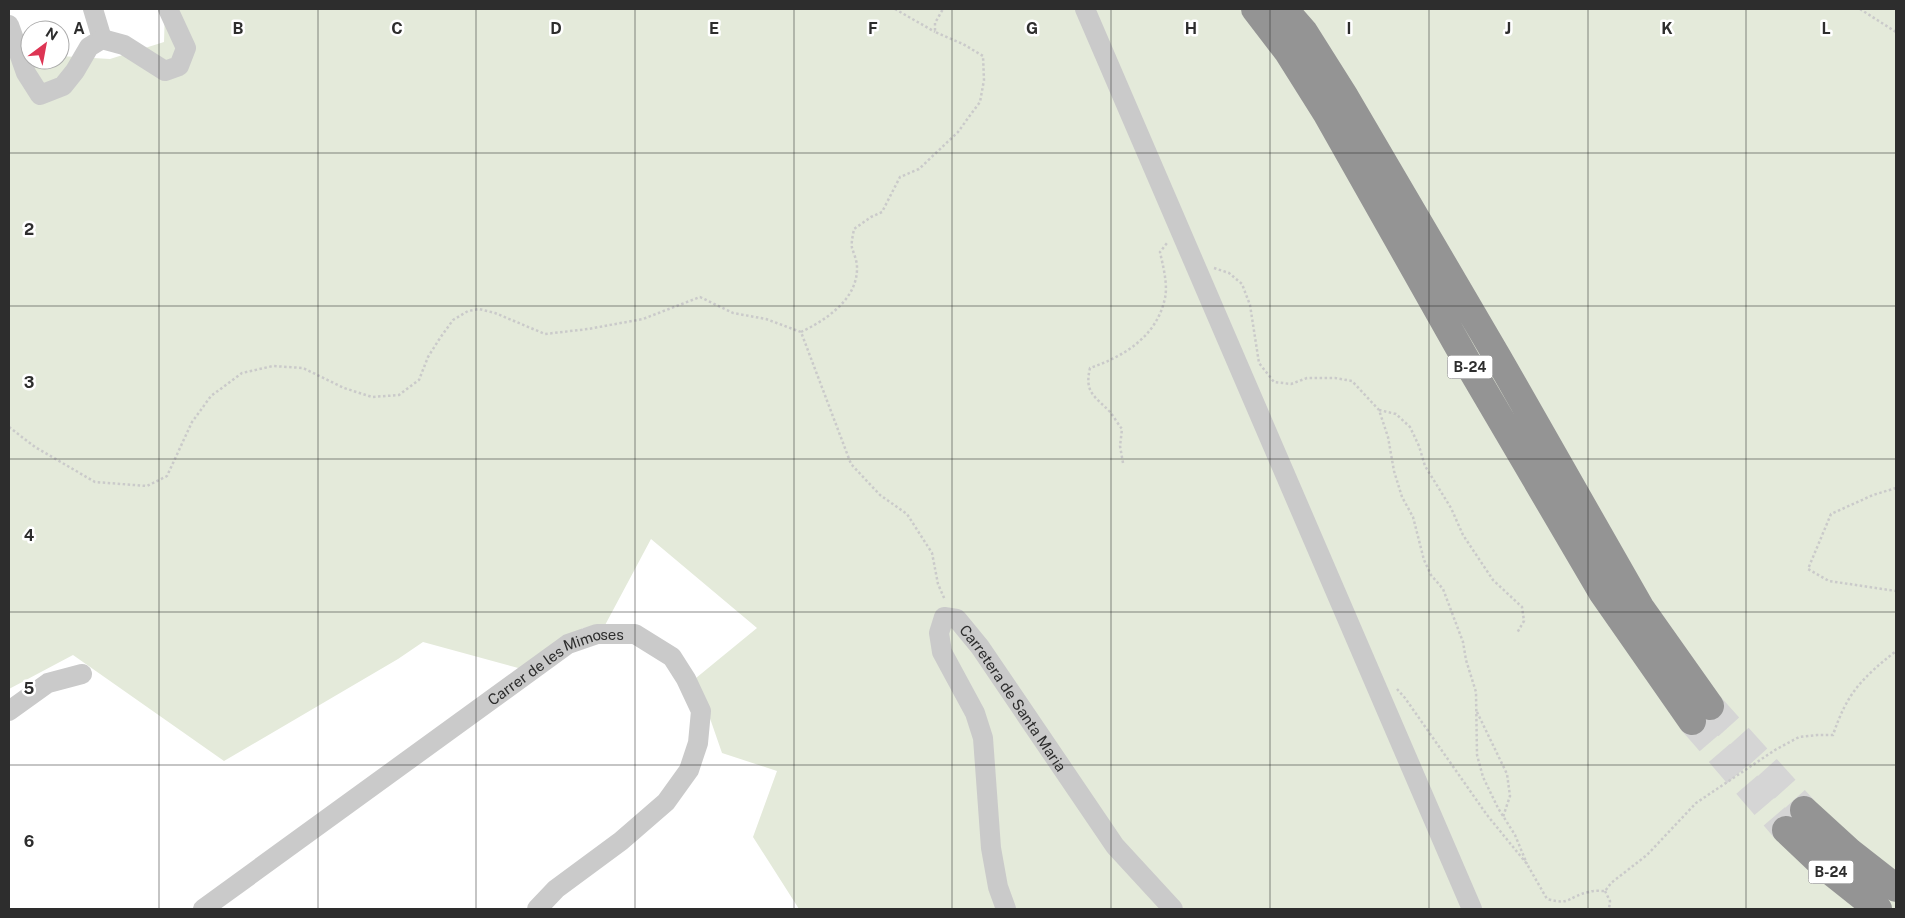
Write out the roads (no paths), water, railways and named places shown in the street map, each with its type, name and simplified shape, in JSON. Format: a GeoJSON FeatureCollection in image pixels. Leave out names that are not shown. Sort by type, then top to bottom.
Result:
{"type":"FeatureCollection","features":[{"type":"Feature","properties":{"kind":"highway","name":"B-24"},"geometry":{"type":"LineString","coordinates":[[1255,9],[1288,52],[1327,114],[1465,359],[1602,592],[1701,714],[1498,358],[1345,97],[1304,32],[1284,9]]}},
{"type":"Feature","properties":{"kind":"highway","name":"B-24"},"geometry":{"type":"LineString","coordinates":[[1804,810],[1850,852],[1896,888]]}},
{"type":"Feature","properties":{"kind":"highway","name":"B-24"},"geometry":{"type":"LineString","coordinates":[[1786,830],[1824,866],[1878,909]]}},
{"type":"Feature","properties":{"kind":"street"},"geometry":{"type":"LineString","coordinates":[[93,9],[102,39]]}},
{"type":"Feature","properties":{"kind":"street"},"geometry":{"type":"LineString","coordinates":[[9,25],[26,73],[40,94],[62,86],[75,71],[89,47],[102,39],[124,45],[165,71],[179,66],[186,48],[168,9]]}},
{"type":"Feature","properties":{"kind":"street"},"geometry":{"type":"LineString","coordinates":[[1085,9],[1472,909]]}},
{"type":"Feature","properties":{"kind":"street","name":"Carretera de Santa Maria"},"geometry":{"type":"LineString","coordinates":[[1006,909],[998,886],[991,848],[984,738],[975,713],[942,652],[939,633],[944,617],[957,619],[980,647],[1115,846],[1173,909]]}},
{"type":"Feature","properties":{"kind":"street","name":"Carrer de les Mimoses"},"geometry":{"type":"LineString","coordinates":[[204,909],[568,644],[596,634],[635,634],[672,657],[686,679],[701,711],[698,742],[689,770],[666,802],[621,841],[556,889],[537,909]]}},
{"type":"Feature","properties":{"kind":"street"},"geometry":{"type":"LineString","coordinates":[[9,711],[48,683],[82,674]]}},
{"type":"Feature","properties":{"kind":"tunnel"},"geometry":{"type":"LineString","coordinates":[[1710,706],[1804,810]]}},
{"type":"Feature","properties":{"kind":"tunnel"},"geometry":{"type":"LineString","coordinates":[[1692,721],[1786,830]]}}]}
